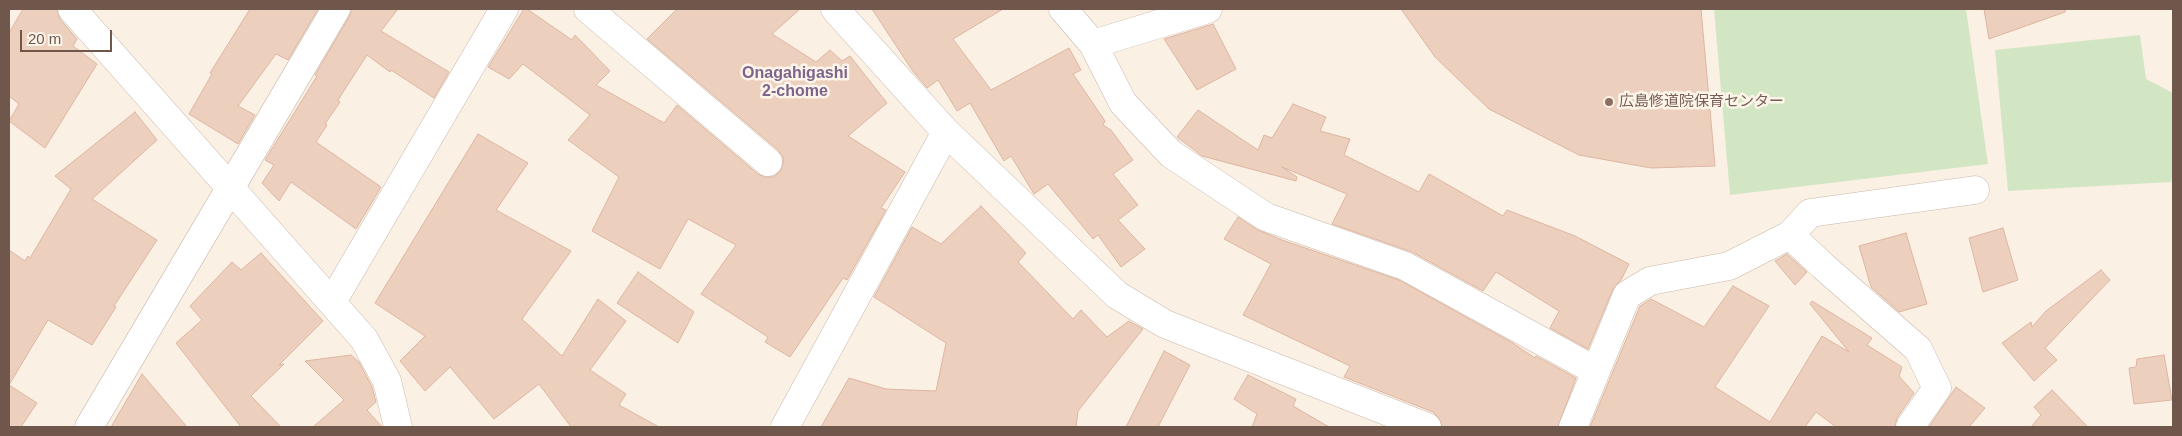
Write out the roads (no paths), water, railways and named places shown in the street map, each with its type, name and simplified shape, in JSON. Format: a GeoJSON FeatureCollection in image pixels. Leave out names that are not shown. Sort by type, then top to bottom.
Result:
{"type":"FeatureCollection","features":[{"type":"Feature","properties":{"kind":"street"},"geometry":{"type":"LineString","coordinates":[[72,9],[364,339],[387,381],[398,427]]}},
{"type":"Feature","properties":{"kind":"street"},"geometry":{"type":"LineString","coordinates":[[89,427],[336,9]]}},
{"type":"Feature","properties":{"kind":"street"},"geometry":{"type":"LineString","coordinates":[[332,302],[504,9]]}},
{"type":"Feature","properties":{"kind":"street"},"geometry":{"type":"LineString","coordinates":[[588,9],[768,162]]}},
{"type":"Feature","properties":{"kind":"street"},"geometry":{"type":"LineString","coordinates":[[835,9],[946,132],[1117,295],[1165,324],[1427,427]]}},
{"type":"Feature","properties":{"kind":"street"},"geometry":{"type":"LineString","coordinates":[[1063,9],[1093,44],[1122,103],[1171,154],[1266,218],[1405,266],[1596,371]]}},
{"type":"Feature","properties":{"kind":"street"},"geometry":{"type":"LineString","coordinates":[[1093,44],[1208,9]]}},
{"type":"Feature","properties":{"kind":"street"},"geometry":{"type":"LineString","coordinates":[[785,427],[946,132]]}},
{"type":"Feature","properties":{"kind":"street"},"geometry":{"type":"LineString","coordinates":[[1573,427],[1627,295],[1650,280],[1729,266],[1790,235],[1810,213],[1975,190]]}},
{"type":"Feature","properties":{"kind":"street"},"geometry":{"type":"LineString","coordinates":[[1790,235],[1918,349],[1937,388],[1910,427]]}},
{"type":"Feature","properties":{"kind":"place","name":"広島修道院保育センター"},"geometry":{"type":"Point","coordinates":[1609,102]}},
{"type":"Feature","properties":{"kind":"district","name":"Onagahigashi 2-chome"},"geometry":{"type":"Point","coordinates":[795,83]}}]}
